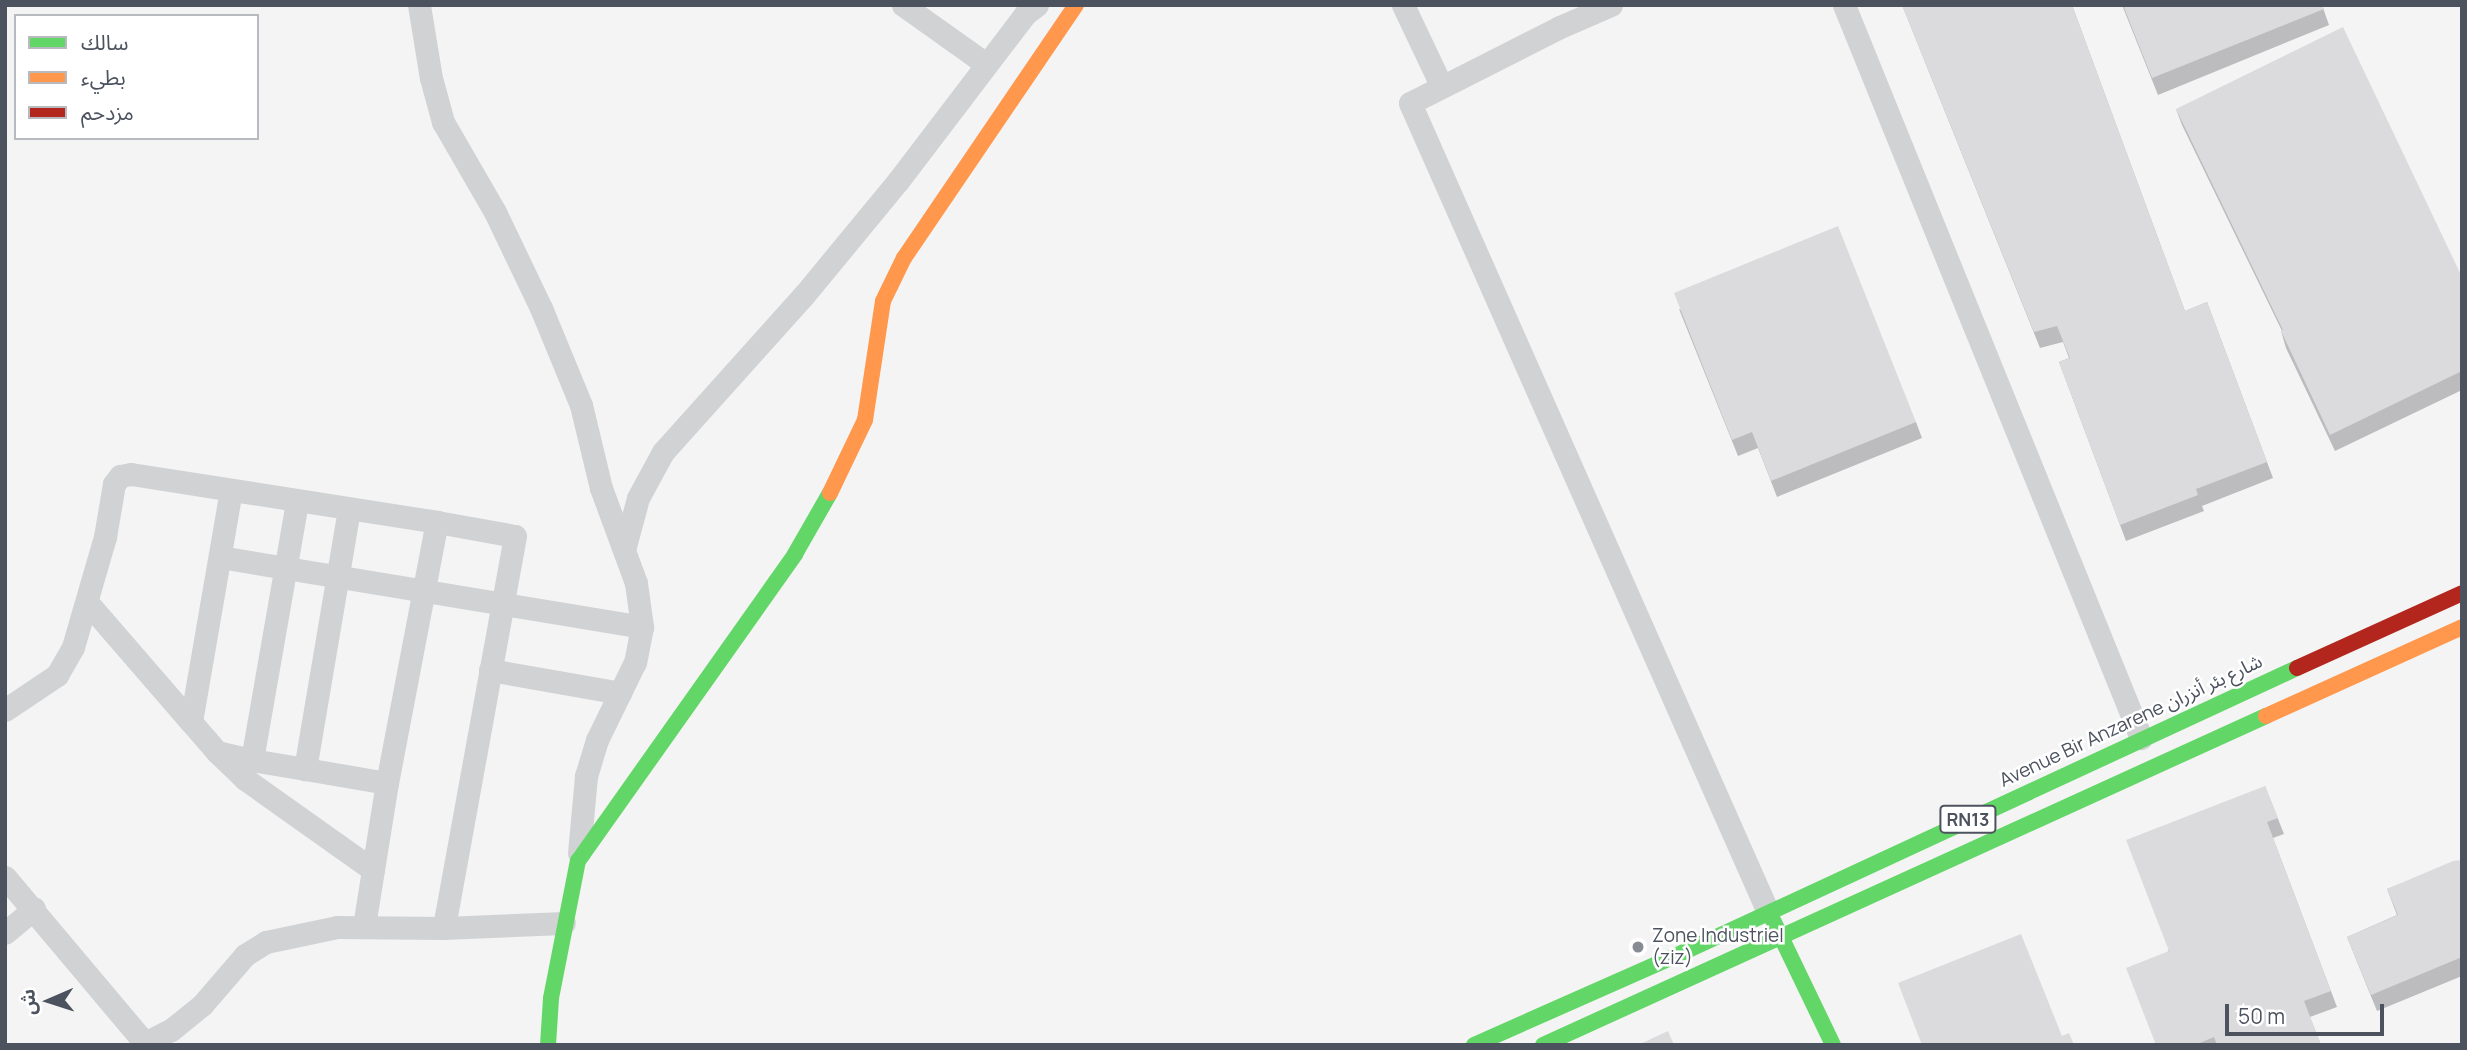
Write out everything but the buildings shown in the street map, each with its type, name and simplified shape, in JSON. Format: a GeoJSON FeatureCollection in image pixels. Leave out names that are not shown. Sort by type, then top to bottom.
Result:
{"type":"FeatureCollection","features":[{"type":"Feature","properties":{"kind":"main road"},"geometry":{"type":"LineString","coordinates":[[548,1045],[551,998],[578,862],[795,554],[846,465],[865,420],[883,301],[904,258],[1076,5]]}},
{"type":"Feature","properties":{"kind":"main road","name":"Avenue Bir Anzarene شارع بئر أنزران"},"geometry":{"type":"LineString","coordinates":[[1474,1045],[2462,593]]}},
{"type":"Feature","properties":{"kind":"main road","name":"RN13"},"geometry":{"type":"LineString","coordinates":[[1543,1045],[2462,626]]}},
{"type":"Feature","properties":{"kind":"main road"},"geometry":{"type":"LineString","coordinates":[[1768,912],[1833,1045]]}},
{"type":"Feature","properties":{"kind":"street"},"geometry":{"type":"LineString","coordinates":[[419,5],[431,78],[443,122],[495,212],[541,309],[581,405],[601,488],[636,583],[642,627],[635,662],[597,740],[586,776],[584,827],[578,862]]}},
{"type":"Feature","properties":{"kind":"street"},"geometry":{"type":"LineString","coordinates":[[903,5],[986,64]]}},
{"type":"Feature","properties":{"kind":"street"},"geometry":{"type":"LineString","coordinates":[[1403,5],[1441,85]]}},
{"type":"Feature","properties":{"kind":"street"},"geometry":{"type":"LineString","coordinates":[[1611,5],[1441,85],[1410,103],[1768,912]]}},
{"type":"Feature","properties":{"kind":"street"},"geometry":{"type":"LineString","coordinates":[[1844,5],[2141,738]]}},
{"type":"Feature","properties":{"kind":"street"},"geometry":{"type":"LineString","coordinates":[[624,550],[638,498],[663,452],[804,295],[898,181],[986,64],[1034,6]]}},
{"type":"Feature","properties":{"kind":"street"},"geometry":{"type":"LineString","coordinates":[[5,710],[29,697],[57,675],[73,647],[105,537],[114,484],[120,476],[131,474],[515,536],[444,928]]}},
{"type":"Feature","properties":{"kind":"street"},"geometry":{"type":"LineString","coordinates":[[191,722],[231,490]]}},
{"type":"Feature","properties":{"kind":"street"},"geometry":{"type":"LineString","coordinates":[[253,760],[297,502]]}},
{"type":"Feature","properties":{"kind":"street"},"geometry":{"type":"LineString","coordinates":[[305,769],[349,509]]}},
{"type":"Feature","properties":{"kind":"street"},"geometry":{"type":"LineString","coordinates":[[364,926],[387,783],[437,522]]}},
{"type":"Feature","properties":{"kind":"street"},"geometry":{"type":"LineString","coordinates":[[219,556],[642,627]]}},
{"type":"Feature","properties":{"kind":"street"},"geometry":{"type":"LineString","coordinates":[[87,602],[217,752],[245,779],[373,870]]}},
{"type":"Feature","properties":{"kind":"street"},"geometry":{"type":"LineString","coordinates":[[489,670],[620,693]]}},
{"type":"Feature","properties":{"kind":"street"},"geometry":{"type":"LineString","coordinates":[[217,752],[387,783]]}},
{"type":"Feature","properties":{"kind":"street"},"geometry":{"type":"LineString","coordinates":[[5,877],[143,1044],[171,1030],[202,1005],[245,955],[266,943],[337,927],[444,928],[564,923]]}},
{"type":"Feature","properties":{"kind":"street"},"geometry":{"type":"LineString","coordinates":[[5,933],[34,909]]}},
{"type":"Feature","properties":{"kind":"traffic: fast"},"geometry":{"type":"LineString","coordinates":[[548,1045],[551,998],[578,861],[795,554],[830,493]]}},
{"type":"Feature","properties":{"kind":"traffic: fast"},"geometry":{"type":"LineString","coordinates":[[1474,1045],[1684,952],[2297,668]]}},
{"type":"Feature","properties":{"kind":"traffic: fast"},"geometry":{"type":"LineString","coordinates":[[1543,1045],[2266,716]]}},
{"type":"Feature","properties":{"kind":"traffic: fast"},"geometry":{"type":"LineString","coordinates":[[1771,916],[1833,1045]]}},
{"type":"Feature","properties":{"kind":"traffic: slow"},"geometry":{"type":"LineString","coordinates":[[830,493],[865,420],[883,301],[904,258],[1076,5]]}},
{"type":"Feature","properties":{"kind":"traffic: slow"},"geometry":{"type":"LineString","coordinates":[[2266,716],[2462,627]]}},
{"type":"Feature","properties":{"kind":"traffic: jam"},"geometry":{"type":"LineString","coordinates":[[2297,668],[2462,593]]}},
{"type":"Feature","properties":{"kind":"place","name":"Zone Industriel (ziz)"},"geometry":{"type":"Point","coordinates":[1638,947]}}]}
